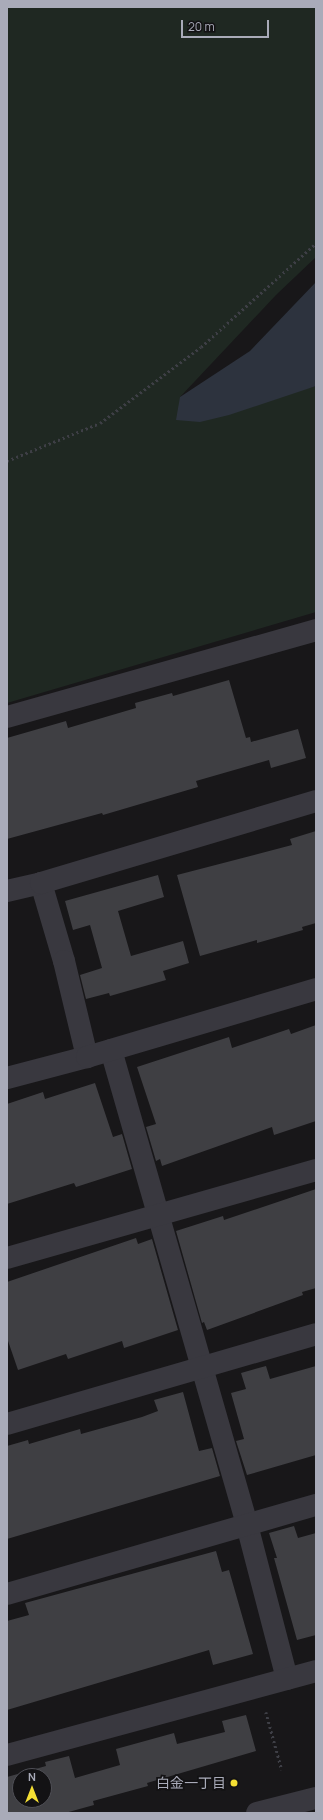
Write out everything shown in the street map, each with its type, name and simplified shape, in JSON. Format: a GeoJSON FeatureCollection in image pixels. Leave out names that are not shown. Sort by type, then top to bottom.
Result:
{"type":"FeatureCollection","features":[{"type":"Feature","properties":{"kind":"street"},"geometry":{"type":"LineString","coordinates":[[7,717],[316,630]]}},
{"type":"Feature","properties":{"kind":"street"},"geometry":{"type":"LineString","coordinates":[[7,891],[41,883],[316,802]]}},
{"type":"Feature","properties":{"kind":"street"},"geometry":{"type":"LineString","coordinates":[[41,883],[64,961],[87,1057]]}},
{"type":"Feature","properties":{"kind":"street"},"geometry":{"type":"LineString","coordinates":[[7,1078],[87,1057],[316,989]]}},
{"type":"Feature","properties":{"kind":"street"},"geometry":{"type":"LineString","coordinates":[[111,1050],[248,1524],[287,1680]]}},
{"type":"Feature","properties":{"kind":"street"},"geometry":{"type":"LineString","coordinates":[[7,1258],[316,1170]]}},
{"type":"Feature","properties":{"kind":"street"},"geometry":{"type":"LineString","coordinates":[[7,1424],[316,1334]]}},
{"type":"Feature","properties":{"kind":"street"},"geometry":{"type":"LineString","coordinates":[[7,1594],[316,1505]]}},
{"type":"Feature","properties":{"kind":"street"},"geometry":{"type":"LineString","coordinates":[[7,1755],[316,1671]]}},
{"type":"Feature","properties":{"kind":"street"},"geometry":{"type":"LineString","coordinates":[[257,1813],[316,1798]]}},
{"type":"Feature","properties":{"kind":"path"},"geometry":{"type":"LineString","coordinates":[[7,461],[100,423],[201,347],[316,243]]}},
{"type":"Feature","properties":{"kind":"path"},"geometry":{"type":"LineString","coordinates":[[268,1716],[282,1770]]}},
{"type":"Feature","properties":{"kind":"shaded area"},"geometry":{"type":"Polygon","coordinates":[[[7,7],[316,7],[316,257],[276,295],[180,397],[290,393],[316,386],[316,612],[7,703],[7,7]]]}},
{"type":"Feature","properties":{"kind":"shaded area"},"geometry":{"type":"Polygon","coordinates":[[[316,282],[316,386],[229,415],[200,422],[176,420],[180,397],[250,351],[316,282]]]}},
{"type":"Feature","properties":{"kind":"building"},"geometry":{"type":"Polygon","coordinates":[[[229,680],[246,738],[250,737],[251,742],[298,729],[306,758],[271,768],[269,760],[196,781],[198,787],[103,815],[102,813],[7,839],[7,738],[66,721],[68,728],[136,708],[135,703],[172,693],[173,696],[229,680]]]}},
{"type":"Feature","properties":{"kind":"building"},"geometry":{"type":"Polygon","coordinates":[[[316,831],[316,923],[302,927],[303,930],[257,943],[257,940],[200,956],[177,875],[292,845],[290,839],[316,831]]]}},
{"type":"Feature","properties":{"kind":"building"},"geometry":{"type":"Polygon","coordinates":[[[158,875],[164,897],[118,911],[131,956],[183,941],[189,963],[163,971],[166,980],[110,996],[109,993],[86,999],[80,975],[102,968],[90,925],[73,930],[65,901],[158,875]]]}},
{"type":"Feature","properties":{"kind":"building"},"geometry":{"type":"Polygon","coordinates":[[[316,1025],[316,1121],[274,1135],[272,1127],[162,1166],[160,1159],[156,1161],[146,1127],[156,1124],[137,1067],[229,1037],[232,1048],[289,1029],[291,1034],[316,1025]]]}},
{"type":"Feature","properties":{"kind":"building"},"geometry":{"type":"Polygon","coordinates":[[[95,1083],[113,1137],[122,1134],[132,1169],[76,1187],[74,1183],[7,1204],[7,1104],[43,1092],[45,1099],[95,1083]]]}},
{"type":"Feature","properties":{"kind":"building"},"geometry":{"type":"Polygon","coordinates":[[[316,1189],[316,1288],[302,1292],[303,1295],[207,1330],[204,1322],[202,1323],[176,1231],[223,1216],[224,1220],[316,1189]]]}},
{"type":"Feature","properties":{"kind":"building"},"geometry":{"type":"Polygon","coordinates":[[[136,1238],[138,1244],[152,1239],[178,1330],[124,1348],[122,1341],[68,1359],[66,1354],[18,1370],[7,1338],[7,1282],[136,1238]]]}},
{"type":"Feature","properties":{"kind":"building"},"geometry":{"type":"Polygon","coordinates":[[[266,1366],[270,1379],[316,1366],[316,1455],[247,1475],[236,1441],[244,1439],[231,1393],[246,1389],[241,1373],[266,1366]]]}},
{"type":"Feature","properties":{"kind":"building"},"geometry":{"type":"Polygon","coordinates":[[[183,1392],[199,1451],[212,1448],[220,1476],[7,1539],[7,1446],[28,1440],[29,1444],[80,1429],[81,1434],[142,1417],[158,1411],[154,1400],[183,1392]]]}},
{"type":"Feature","properties":{"kind":"building"},"geometry":{"type":"Polygon","coordinates":[[[294,1526],[298,1538],[316,1533],[316,1635],[297,1640],[274,1558],[277,1558],[269,1533],[294,1526]]]}},
{"type":"Feature","properties":{"kind":"building"},"geometry":{"type":"Polygon","coordinates":[[[216,1551],[222,1572],[229,1570],[253,1654],[213,1665],[209,1650],[7,1710],[7,1621],[29,1615],[25,1603],[216,1551]]]}},
{"type":"Feature","properties":{"kind":"building"},"geometry":{"type":"Polygon","coordinates":[[[246,1715],[256,1751],[147,1783],[148,1786],[93,1801],[94,1805],[65,1813],[7,1813],[7,1777],[12,1776],[12,1808],[52,1808],[52,1768],[39,1768],[46,1766],[45,1762],[69,1756],[75,1778],[120,1765],[116,1749],[174,1733],[177,1744],[225,1732],[222,1721],[246,1715]]]}},
{"type":"Feature","properties":{"kind":"place","name":"白金一丁目"},"geometry":{"type":"Point","coordinates":[234,1783]}}]}
